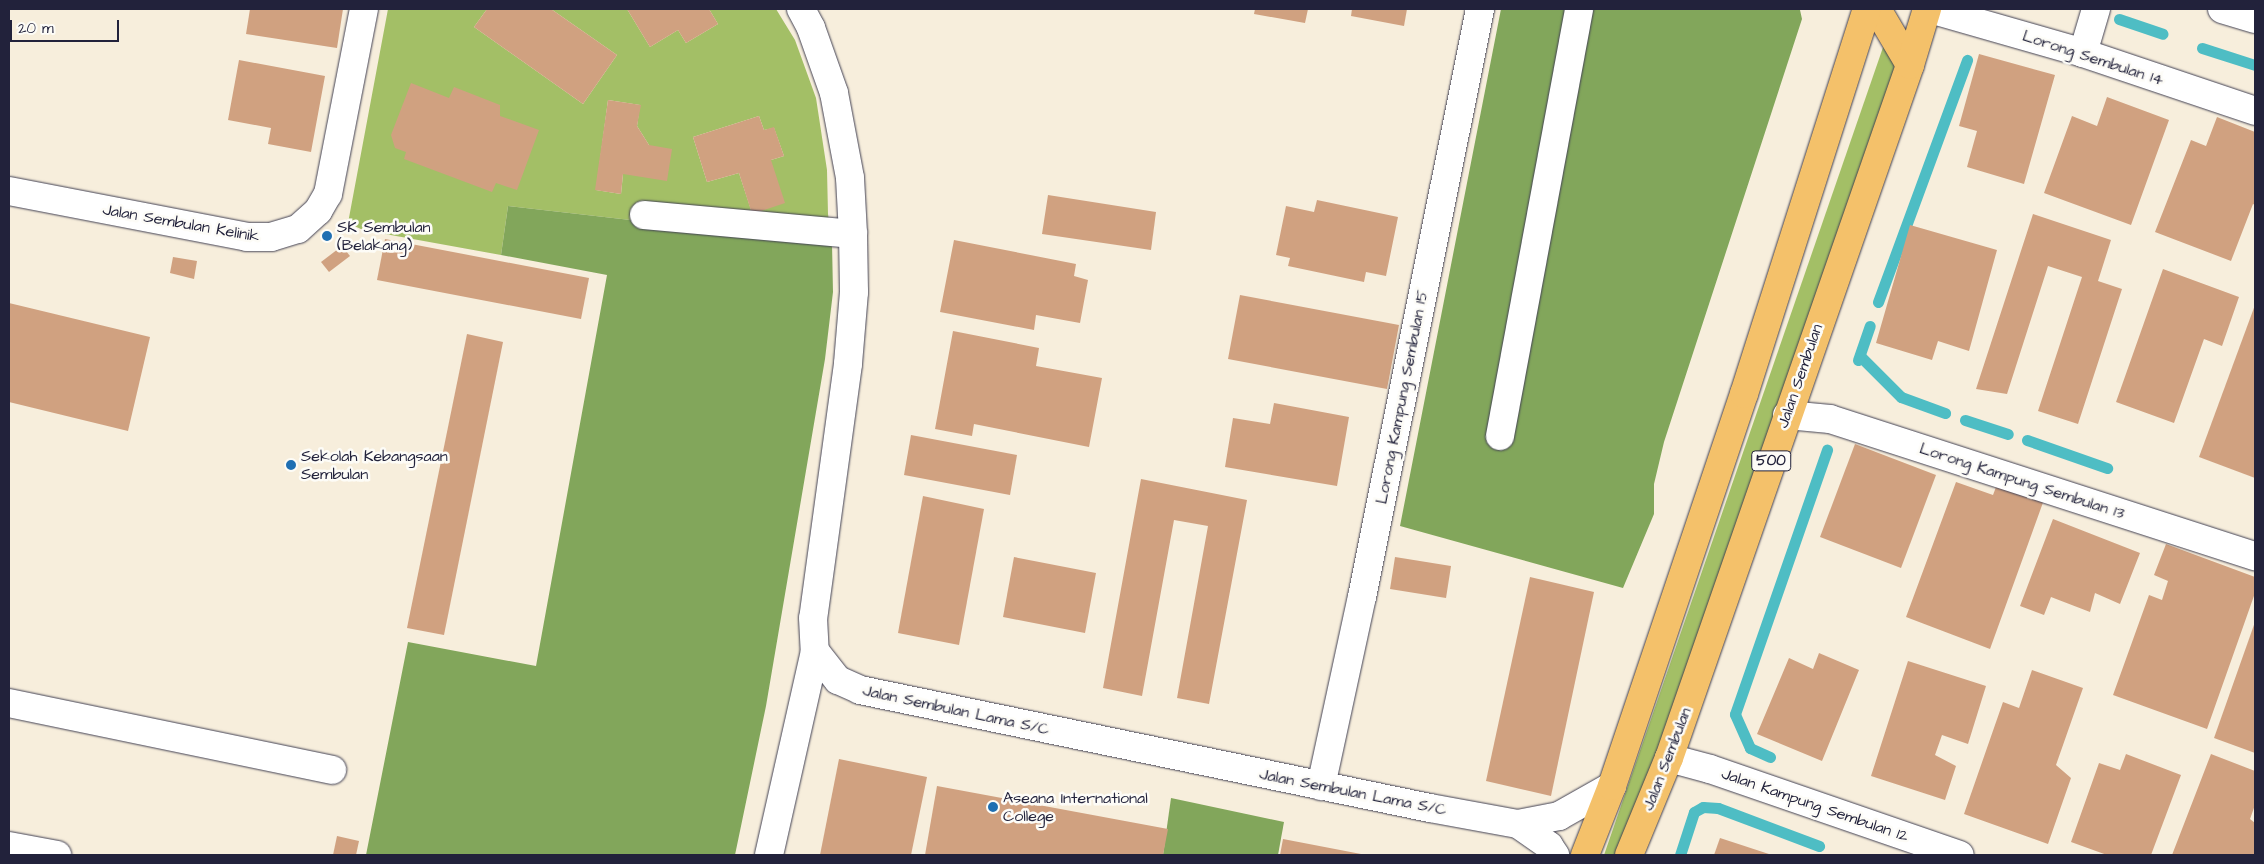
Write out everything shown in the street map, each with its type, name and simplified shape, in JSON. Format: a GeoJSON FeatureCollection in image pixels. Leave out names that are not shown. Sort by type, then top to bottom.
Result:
{"type":"FeatureCollection","features":[{"type":"Feature","properties":{"kind":"main road","name":"500"},"geometry":{"type":"LineString","coordinates":[[1585,855],[1612,786],[1744,394],[1867,9]]}},
{"type":"Feature","properties":{"kind":"main road"},"geometry":{"type":"LineString","coordinates":[[1877,9],[1910,65]]}},
{"type":"Feature","properties":{"kind":"main road","name":"Jalan Sembulan"},"geometry":{"type":"LineString","coordinates":[[1629,855],[1669,758],[1928,9]]}},
{"type":"Feature","properties":{"kind":"street","name":"Jalan Sembulan Kelinik"},"geometry":{"type":"LineString","coordinates":[[9,191],[246,238],[271,238],[298,229],[318,211],[328,194],[364,9]]}},
{"type":"Feature","properties":{"kind":"street"},"geometry":{"type":"LineString","coordinates":[[769,855],[815,651],[813,618],[848,364],[854,292],[850,178],[834,93],[811,28],[801,9]]}},
{"type":"Feature","properties":{"kind":"street","name":"Lorong Kampung Sembulan 15"},"geometry":{"type":"LineString","coordinates":[[1321,786],[1364,588],[1480,9]]}},
{"type":"Feature","properties":{"kind":"street"},"geometry":{"type":"LineString","coordinates":[[1500,436],[1579,9]]}},
{"type":"Feature","properties":{"kind":"street","name":"Lorong Sembulan 14"},"geometry":{"type":"LineString","coordinates":[[1928,9],[2083,53],[2255,111]]}},
{"type":"Feature","properties":{"kind":"street"},"geometry":{"type":"LineString","coordinates":[[2083,53],[2096,9]]}},
{"type":"Feature","properties":{"kind":"street"},"geometry":{"type":"LineString","coordinates":[[2222,9],[2255,19]]}},
{"type":"Feature","properties":{"kind":"street"},"geometry":{"type":"LineString","coordinates":[[644,216],[853,234]]}},
{"type":"Feature","properties":{"kind":"street","name":"Lorong Kampung Sembulan 13"},"geometry":{"type":"LineString","coordinates":[[1787,415],[1830,419],[2255,556]]}},
{"type":"Feature","properties":{"kind":"street","name":"Jalan Sembulan Lama S/C"},"geometry":{"type":"LineString","coordinates":[[815,651],[838,680],[860,690],[1321,786],[1518,824]]}},
{"type":"Feature","properties":{"kind":"street"},"geometry":{"type":"LineString","coordinates":[[9,703],[332,770]]}},
{"type":"Feature","properties":{"kind":"street","name":"Jalan Kampung Sembulan 12"},"geometry":{"type":"LineString","coordinates":[[1669,758],[1710,769],[1960,855]]}},
{"type":"Feature","properties":{"kind":"street"},"geometry":{"type":"LineString","coordinates":[[1518,824],[1559,816],[1612,786]]}},
{"type":"Feature","properties":{"kind":"street"},"geometry":{"type":"LineString","coordinates":[[1518,824],[1549,846],[1555,855]]}},
{"type":"Feature","properties":{"kind":"street"},"geometry":{"type":"LineString","coordinates":[[9,846],[57,855]]}},
{"type":"Feature","properties":{"kind":"green space"},"geometry":{"type":"Polygon","coordinates":[[[388,9],[487,9],[474,27],[583,104],[617,55],[551,9],[627,9],[650,47],[678,30],[686,43],[718,24],[709,9],[776,9],[795,40],[816,98],[827,170],[828,214],[832,243],[508,206],[501,255],[363,230],[348,223],[388,9]],[[608,100],[596,190],[621,194],[623,174],[649,145],[637,126],[640,105],[608,100]],[[759,116],[693,137],[707,182],[739,173],[752,213],[771,160],[784,156],[774,128],[764,130],[759,116]]]}},
{"type":"Feature","properties":{"kind":"green space"},"geometry":{"type":"Polygon","coordinates":[[[1501,9],[1800,10],[1802,19],[1664,442],[1654,484],[1654,514],[1623,588],[1400,526],[1501,9]]]}},
{"type":"Feature","properties":{"kind":"green space"},"geometry":{"type":"Polygon","coordinates":[[[1889,30],[1906,56],[1626,855],[1604,855],[1889,30]]]}},
{"type":"Feature","properties":{"kind":"green space"},"geometry":{"type":"Polygon","coordinates":[[[508,206],[832,243],[833,292],[825,359],[766,706],[735,855],[366,855],[408,642],[536,666],[607,275],[501,255],[508,206]]]}},
{"type":"Feature","properties":{"kind":"green space"},"geometry":{"type":"Polygon","coordinates":[[[1171,798],[1284,822],[1278,855],[1163,855],[1171,798]]]}},
{"type":"Feature","properties":{"kind":"building"},"geometry":{"type":"Polygon","coordinates":[[[250,9],[343,9],[337,48],[246,34],[250,9]]]}},
{"type":"Feature","properties":{"kind":"building"},"geometry":{"type":"Polygon","coordinates":[[[487,9],[551,9],[617,55],[583,104],[474,27],[487,9]]]}},
{"type":"Feature","properties":{"kind":"building"},"geometry":{"type":"Polygon","coordinates":[[[627,9],[709,9],[718,24],[686,43],[678,30],[650,47],[627,9]]]}},
{"type":"Feature","properties":{"kind":"building"},"geometry":{"type":"Polygon","coordinates":[[[1255,9],[1308,9],[1305,23],[1254,14],[1255,9]]]}},
{"type":"Feature","properties":{"kind":"building"},"geometry":{"type":"Polygon","coordinates":[[[1352,9],[1407,9],[1404,26],[1351,16],[1352,9]]]}},
{"type":"Feature","properties":{"kind":"building"},"geometry":{"type":"Polygon","coordinates":[[[1979,54],[2055,75],[2024,184],[1967,167],[1977,131],[1959,126],[1979,54]]]}},
{"type":"Feature","properties":{"kind":"building"},"geometry":{"type":"Polygon","coordinates":[[[239,60],[325,76],[311,152],[268,144],[271,128],[228,120],[239,60]]]}},
{"type":"Feature","properties":{"kind":"building"},"geometry":{"type":"Polygon","coordinates":[[[411,83],[449,98],[454,87],[500,105],[500,116],[539,130],[517,190],[496,183],[492,192],[404,159],[406,152],[395,148],[391,135],[411,83]]]}},
{"type":"Feature","properties":{"kind":"building"},"geometry":{"type":"Polygon","coordinates":[[[2107,97],[2169,120],[2131,225],[2044,193],[2072,116],[2097,126],[2107,97]]]}},
{"type":"Feature","properties":{"kind":"building"},"geometry":{"type":"Polygon","coordinates":[[[608,100],[641,105],[637,126],[649,145],[672,149],[667,181],[623,174],[621,194],[595,190],[608,100]]]}},
{"type":"Feature","properties":{"kind":"building"},"geometry":{"type":"Polygon","coordinates":[[[759,116],[764,130],[774,127],[784,156],[771,160],[785,203],[752,214],[739,173],[707,182],[693,137],[759,116]]]}},
{"type":"Feature","properties":{"kind":"building"},"geometry":{"type":"Polygon","coordinates":[[[2217,117],[2255,132],[2255,205],[2253,204],[2231,261],[2155,232],[2191,140],[2206,146],[2217,117]]]}},
{"type":"Feature","properties":{"kind":"building"},"geometry":{"type":"Polygon","coordinates":[[[1048,195],[1156,212],[1151,250],[1042,234],[1048,195]]]}},
{"type":"Feature","properties":{"kind":"building"},"geometry":{"type":"Polygon","coordinates":[[[1317,200],[1398,217],[1386,276],[1366,272],[1364,282],[1288,266],[1290,258],[1276,255],[1286,206],[1314,212],[1317,200]]]}},
{"type":"Feature","properties":{"kind":"building"},"geometry":{"type":"Polygon","coordinates":[[[2033,214],[2111,240],[2098,281],[2122,289],[2078,424],[2038,411],[2082,277],[2048,266],[2007,394],[1976,389],[2033,214]]]}},
{"type":"Feature","properties":{"kind":"building"},"geometry":{"type":"Polygon","coordinates":[[[1910,225],[1997,250],[1969,351],[1938,341],[1932,360],[1876,343],[1910,225]]]}},
{"type":"Feature","properties":{"kind":"building"},"geometry":{"type":"Polygon","coordinates":[[[385,239],[589,278],[581,319],[377,280],[385,239]]]}},
{"type":"Feature","properties":{"kind":"building"},"geometry":{"type":"Polygon","coordinates":[[[954,240],[1076,264],[1074,276],[1088,280],[1080,323],[1036,315],[1034,330],[940,312],[954,240]]]}},
{"type":"Feature","properties":{"kind":"building"},"geometry":{"type":"Polygon","coordinates":[[[342,246],[350,256],[329,272],[321,262],[342,246]]]}},
{"type":"Feature","properties":{"kind":"building"},"geometry":{"type":"Polygon","coordinates":[[[173,257],[197,261],[194,279],[170,273],[173,257]]]}},
{"type":"Feature","properties":{"kind":"building"},"geometry":{"type":"Polygon","coordinates":[[[2163,269],[2239,297],[2222,346],[2204,339],[2174,423],[2116,402],[2163,269]]]}},
{"type":"Feature","properties":{"kind":"building"},"geometry":{"type":"Polygon","coordinates":[[[1240,295],[1399,325],[1387,389],[1228,359],[1240,295]]]}},
{"type":"Feature","properties":{"kind":"building"},"geometry":{"type":"Polygon","coordinates":[[[9,303],[150,337],[128,431],[9,402],[9,303]]]}},
{"type":"Feature","properties":{"kind":"building"},"geometry":{"type":"Polygon","coordinates":[[[2255,305],[2255,478],[2199,457],[2255,305]]]}},
{"type":"Feature","properties":{"kind":"building"},"geometry":{"type":"Polygon","coordinates":[[[953,331],[1039,348],[1036,366],[1102,378],[1089,447],[974,424],[972,436],[935,429],[953,331]]]}},
{"type":"Feature","properties":{"kind":"building"},"geometry":{"type":"Polygon","coordinates":[[[467,334],[503,342],[444,635],[407,628],[467,334]]]}},
{"type":"Feature","properties":{"kind":"building"},"geometry":{"type":"Polygon","coordinates":[[[1274,403],[1349,417],[1337,486],[1225,467],[1233,418],[1270,424],[1274,403]]]}},
{"type":"Feature","properties":{"kind":"building"},"geometry":{"type":"Polygon","coordinates":[[[911,435],[1017,455],[1010,495],[904,475],[911,435]]]}},
{"type":"Feature","properties":{"kind":"building"},"geometry":{"type":"Polygon","coordinates":[[[1855,444],[1936,475],[1901,568],[1820,537],[1855,444]]]}},
{"type":"Feature","properties":{"kind":"building"},"geometry":{"type":"Polygon","coordinates":[[[1141,479],[1247,500],[1209,704],[1177,698],[1208,526],[1174,520],[1142,696],[1103,688],[1141,479]]]}},
{"type":"Feature","properties":{"kind":"building"},"geometry":{"type":"Polygon","coordinates":[[[1999,479],[2045,497],[1990,649],[1906,617],[1956,482],[1993,495],[1999,479]]]}},
{"type":"Feature","properties":{"kind":"building"},"geometry":{"type":"Polygon","coordinates":[[[923,496],[984,509],[959,645],[898,633],[923,496]]]}},
{"type":"Feature","properties":{"kind":"building"},"geometry":{"type":"Polygon","coordinates":[[[2053,519],[2140,553],[2120,604],[2095,593],[2090,612],[2051,597],[2044,615],[2020,606],[2053,519]]]}},
{"type":"Feature","properties":{"kind":"building"},"geometry":{"type":"Polygon","coordinates":[[[2166,544],[2255,577],[2255,593],[2207,729],[2113,695],[2149,595],[2162,600],[2168,581],[2154,575],[2166,544]]]}},
{"type":"Feature","properties":{"kind":"building"},"geometry":{"type":"Polygon","coordinates":[[[1014,557],[1096,573],[1085,633],[1003,617],[1014,557]]]}},
{"type":"Feature","properties":{"kind":"building"},"geometry":{"type":"Polygon","coordinates":[[[1395,557],[1451,566],[1446,598],[1390,589],[1395,557]]]}},
{"type":"Feature","properties":{"kind":"building"},"geometry":{"type":"Polygon","coordinates":[[[1530,577],[1594,592],[1551,796],[1486,781],[1530,577]]]}},
{"type":"Feature","properties":{"kind":"building"},"geometry":{"type":"Polygon","coordinates":[[[2255,622],[2255,753],[2214,738],[2255,622]]]}},
{"type":"Feature","properties":{"kind":"building"},"geometry":{"type":"Polygon","coordinates":[[[1819,653],[1859,670],[1822,761],[1757,734],[1789,658],[1813,669],[1819,653]]]}},
{"type":"Feature","properties":{"kind":"building"},"geometry":{"type":"Polygon","coordinates":[[[1908,661],[1986,686],[1968,744],[1942,735],[1935,755],[1956,766],[1945,800],[1871,776],[1908,661]]]}},
{"type":"Feature","properties":{"kind":"building"},"geometry":{"type":"Polygon","coordinates":[[[2032,670],[2083,688],[2056,765],[2071,778],[2048,844],[1964,814],[2003,702],[2019,708],[2032,670]]]}},
{"type":"Feature","properties":{"kind":"building"},"geometry":{"type":"Polygon","coordinates":[[[2126,754],[2181,775],[2151,855],[2107,855],[2071,842],[2099,763],[2120,770],[2126,754]]]}},
{"type":"Feature","properties":{"kind":"building"},"geometry":{"type":"Polygon","coordinates":[[[2211,754],[2255,771],[2255,805],[2250,819],[2255,823],[2255,855],[2172,855],[2211,754]]]}},
{"type":"Feature","properties":{"kind":"building"},"geometry":{"type":"Polygon","coordinates":[[[839,759],[927,777],[911,855],[820,855],[839,759]]]}},
{"type":"Feature","properties":{"kind":"building","name":"Aseana International College"},"geometry":{"type":"Polygon","coordinates":[[[937,786],[1168,829],[1163,855],[925,855],[937,786]]]}},
{"type":"Feature","properties":{"kind":"building"},"geometry":{"type":"Polygon","coordinates":[[[337,836],[359,841],[356,855],[333,855],[337,836]]]}},
{"type":"Feature","properties":{"kind":"building"},"geometry":{"type":"Polygon","coordinates":[[[1720,838],[1772,855],[1714,855],[1720,838]]]}},
{"type":"Feature","properties":{"kind":"building"},"geometry":{"type":"Polygon","coordinates":[[[1283,839],[1361,854],[1361,855],[1280,855],[1283,839]]]}},
{"type":"Feature","properties":{"kind":"waterway"},"geometry":{"type":"LineString","coordinates":[[2119,19],[2163,34]]}},
{"type":"Feature","properties":{"kind":"waterway"},"geometry":{"type":"LineString","coordinates":[[2202,48],[2255,65]]}},
{"type":"Feature","properties":{"kind":"waterway"},"geometry":{"type":"LineString","coordinates":[[1878,302],[1967,60]]}},
{"type":"Feature","properties":{"kind":"waterway"},"geometry":{"type":"LineString","coordinates":[[1858,360],[1870,326]]}},
{"type":"Feature","properties":{"kind":"waterway"},"geometry":{"type":"LineString","coordinates":[[1860,356],[1901,397],[1945,413]]}},
{"type":"Feature","properties":{"kind":"waterway"},"geometry":{"type":"LineString","coordinates":[[1965,420],[2008,434]]}},
{"type":"Feature","properties":{"kind":"waterway"},"geometry":{"type":"LineString","coordinates":[[2027,440],[2107,468]]}},
{"type":"Feature","properties":{"kind":"waterway"},"geometry":{"type":"LineString","coordinates":[[1770,757],[1750,748],[1735,714],[1827,450]]}},
{"type":"Feature","properties":{"kind":"waterway"},"geometry":{"type":"LineString","coordinates":[[1680,855],[1694,812],[1703,807],[1718,808],[1819,846]]}},
{"type":"Feature","properties":{"kind":"place","name":"SK Sembulan (Belakang)"},"geometry":{"type":"Point","coordinates":[327,236]}},
{"type":"Feature","properties":{"kind":"place","name":"Sekolah Kebangsaan Sembulan"},"geometry":{"type":"Point","coordinates":[291,465]}},
{"type":"Feature","properties":{"kind":"place","name":"Aseana International College"},"geometry":{"type":"Point","coordinates":[993,807]}}]}
